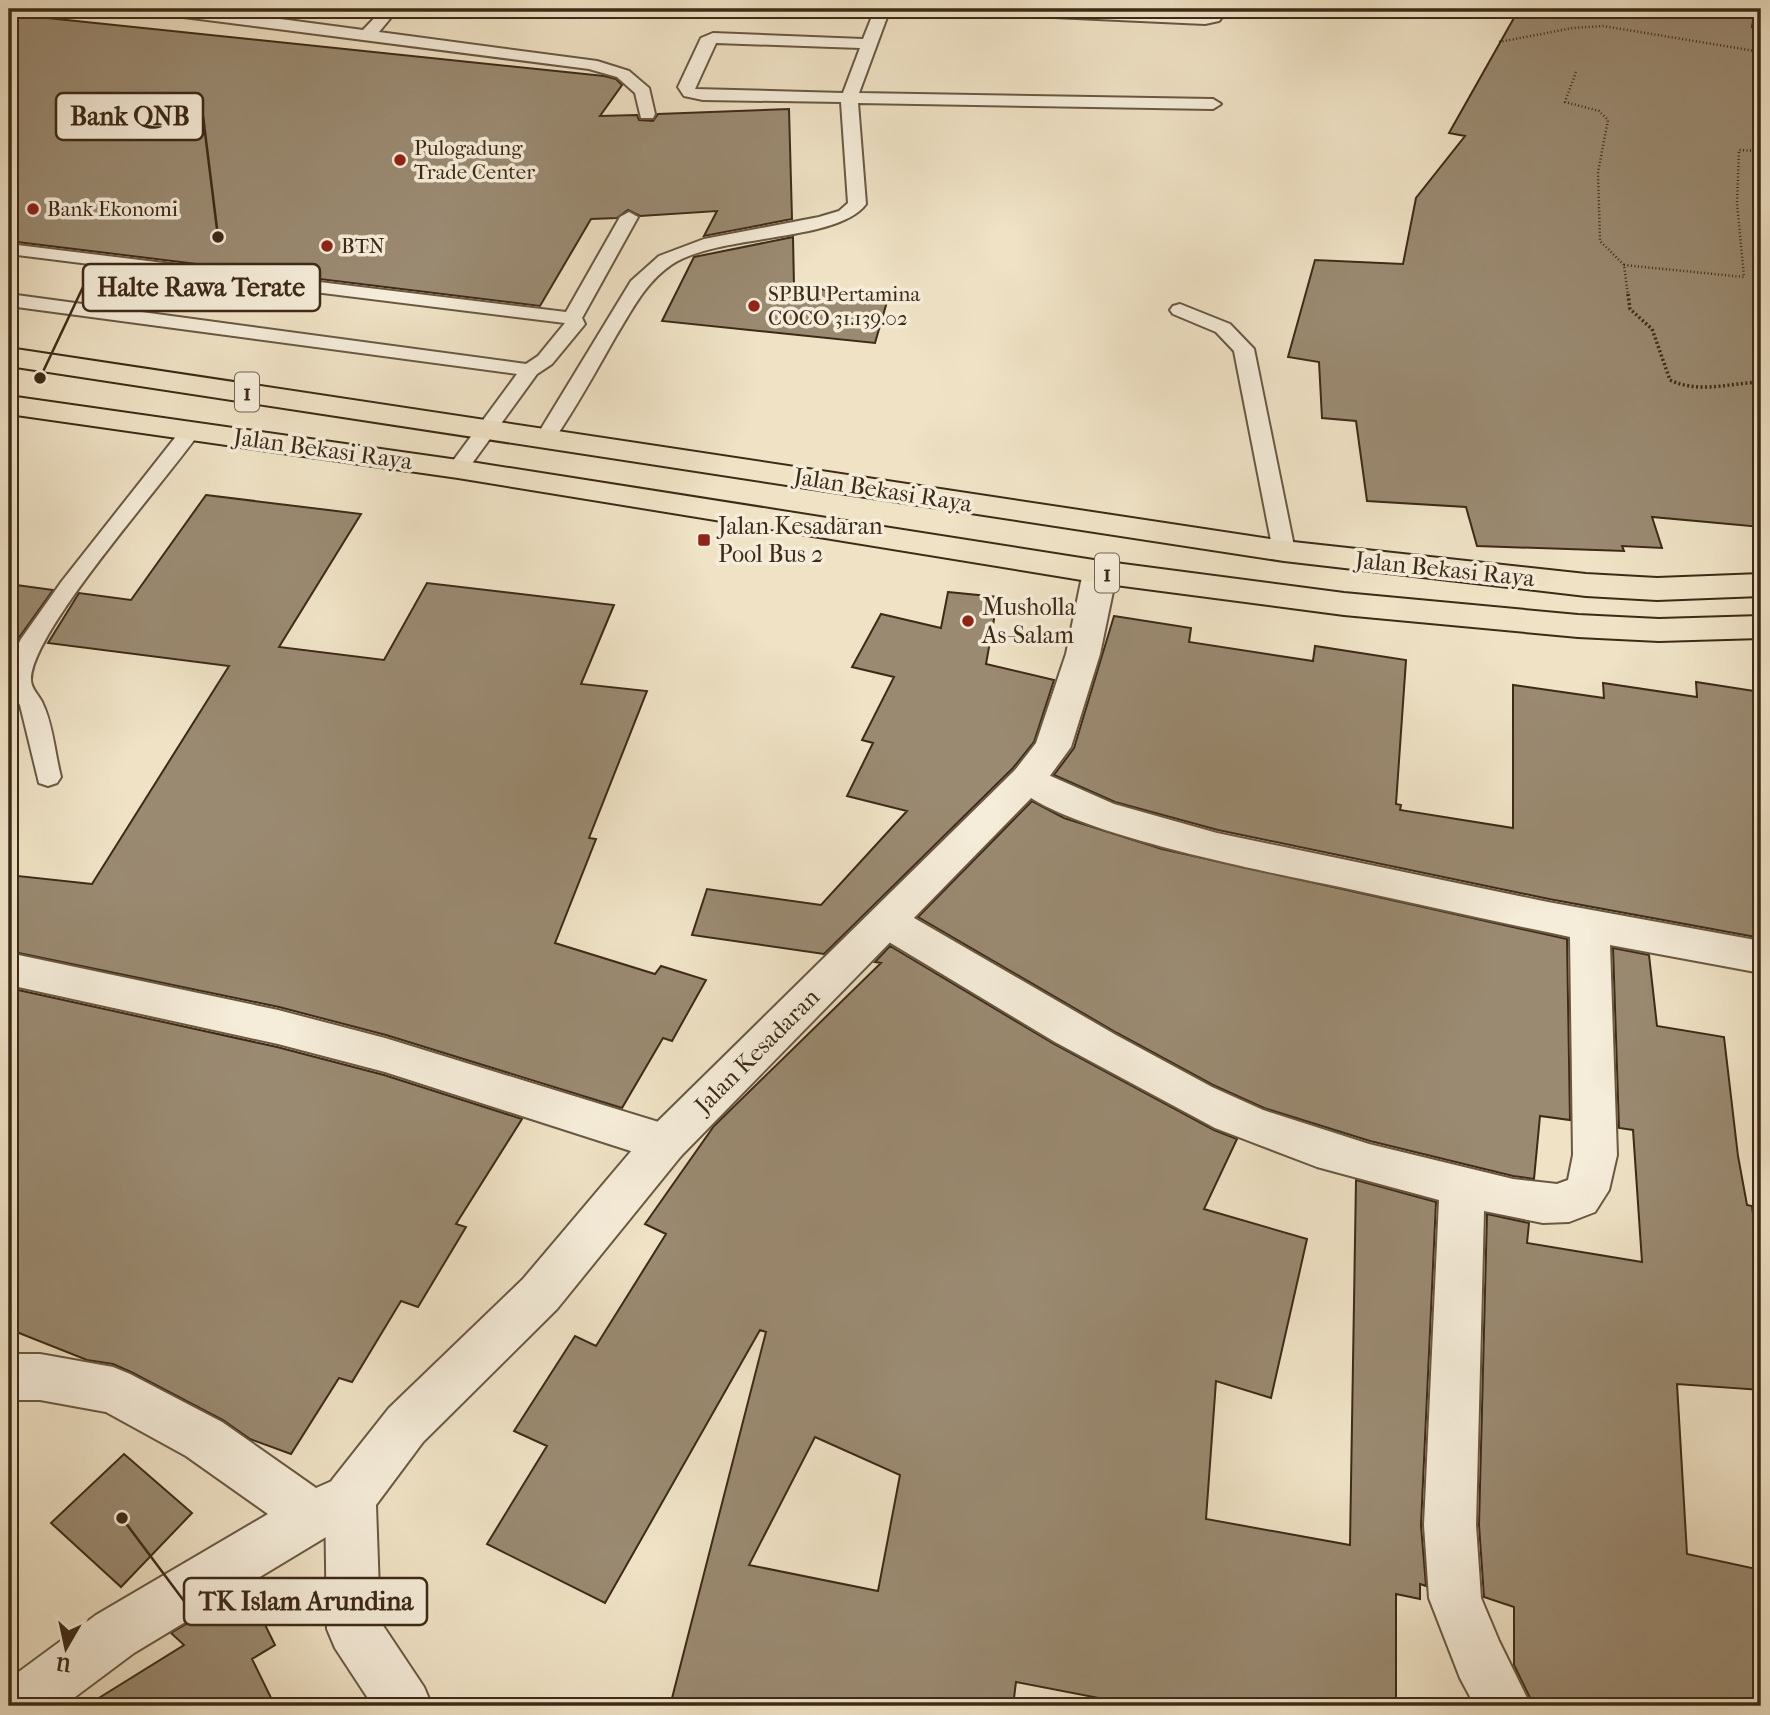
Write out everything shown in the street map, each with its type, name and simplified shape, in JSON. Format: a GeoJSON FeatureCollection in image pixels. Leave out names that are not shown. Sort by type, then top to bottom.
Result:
{"type":"FeatureCollection","features":[{"type":"Feature","properties":{"kind":"highway","name":"Jalan Bekasi Raya"},"geometry":{"type":"LineString","coordinates":[[9,357],[1284,551],[1586,585],[1657,589],[1761,585]]}},
{"type":"Feature","properties":{"kind":"highway","name":"Jalan Bekasi Raya"},"geometry":{"type":"LineString","coordinates":[[9,405],[458,469],[1100,572],[1344,604],[1578,626],[1659,630],[1761,627]]}},
{"type":"Feature","properties":{"kind":"street","name":"Jalan Kesadaran"},"geometry":{"type":"LineString","coordinates":[[332,1507],[406,1425],[540,1294],[665,1143],[1028,779],[1053,747],[1083,654],[1100,572]]}},
{"type":"Feature","properties":{"kind":"street"},"geometry":{"type":"LineString","coordinates":[[1028,779],[1079,807],[1163,834],[1590,928],[1761,957]]}},
{"type":"Feature","properties":{"kind":"street"},"geometry":{"type":"LineString","coordinates":[[888,922],[1044,1016],[1205,1104],[1264,1130],[1327,1151],[1462,1186],[1519,1200],[1564,1204],[1578,1199],[1588,1189],[1595,1155],[1590,928]]}},
{"type":"Feature","properties":{"kind":"street"},"geometry":{"type":"LineString","coordinates":[[9,969],[152,1002],[278,1027],[385,1055],[665,1143]]}},
{"type":"Feature","properties":{"kind":"street"},"geometry":{"type":"LineString","coordinates":[[1462,1186],[1450,1525],[1455,1598],[1479,1659],[1504,1706]]}},
{"type":"Feature","properties":{"kind":"street"},"geometry":{"type":"LineString","coordinates":[[9,1377],[40,1377],[113,1390],[332,1507]]}},
{"type":"Feature","properties":{"kind":"street"},"geometry":{"type":"LineString","coordinates":[[18,1706],[115,1634],[332,1507]]}},
{"type":"Feature","properties":{"kind":"street"},"geometry":{"type":"LineString","coordinates":[[332,1507],[354,1629],[405,1706]]}},
{"type":"Feature","properties":{"kind":"lane"},"geometry":{"type":"LineString","coordinates":[[160,9],[591,64],[623,74],[643,91],[647,114]]}},
{"type":"Feature","properties":{"kind":"lane"},"geometry":{"type":"LineString","coordinates":[[261,21],[275,9]]}},
{"type":"Feature","properties":{"kind":"lane"},"geometry":{"type":"LineString","coordinates":[[368,34],[391,9]]}},
{"type":"Feature","properties":{"kind":"lane"},"geometry":{"type":"LineString","coordinates":[[546,437],[640,281],[666,260],[704,244],[822,222],[845,215],[857,204],[849,98],[882,9]]}},
{"type":"Feature","properties":{"kind":"lane"},"geometry":{"type":"LineString","coordinates":[[986,9],[1205,19],[1214,18],[1221,9]]}},
{"type":"Feature","properties":{"kind":"lane"},"geometry":{"type":"LineString","coordinates":[[867,44],[713,38],[707,41],[686,88],[690,93],[703,95],[1213,104]]}},
{"type":"Feature","properties":{"kind":"lane"},"geometry":{"type":"LineString","coordinates":[[572,318],[629,217]]}},
{"type":"Feature","properties":{"kind":"lane"},"geometry":{"type":"LineString","coordinates":[[9,249],[572,318]]}},
{"type":"Feature","properties":{"kind":"lane"},"geometry":{"type":"LineString","coordinates":[[9,300],[530,370]]}},
{"type":"Feature","properties":{"kind":"lane"},"geometry":{"type":"LineString","coordinates":[[1180,310],[1223,328],[1244,349],[1284,551]]}},
{"type":"Feature","properties":{"kind":"lane"},"geometry":{"type":"LineString","coordinates":[[458,469],[485,428],[530,370],[545,360],[575,324],[572,318]]}},
{"type":"Feature","properties":{"kind":"lane"},"geometry":{"type":"LineString","coordinates":[[48,777],[32,705],[19,684],[21,663],[29,645],[70,586],[192,429]]}},
{"type":"Feature","properties":{"kind":"path"},"geometry":{"type":"LineString","coordinates":[[1499,42],[1573,28],[1604,26],[1761,52]]}},
{"type":"Feature","properties":{"kind":"path"},"geometry":{"type":"LineString","coordinates":[[1576,72],[1565,102],[1595,109],[1608,120],[1598,172],[1600,242],[1624,265],[1744,277],[1737,203],[1739,150],[1761,151]]}},
{"type":"Feature","properties":{"kind":"path"},"geometry":{"type":"LineString","coordinates":[[1624,265],[1630,309],[1652,329],[1673,382],[1721,387],[1761,382]]}},
{"type":"Feature","properties":{"kind":"building"},"geometry":{"type":"Polygon","coordinates":[[[1519,9],[1755,9],[1752,27],[1761,28],[1761,527],[1652,517],[1662,548],[1622,546],[1624,551],[1477,546],[1466,507],[1367,501],[1356,421],[1322,418],[1319,362],[1288,357],[1315,260],[1403,264],[1416,198],[1465,136],[1449,133],[1519,9]]]}},
{"type":"Feature","properties":{"kind":"building","name":"Pulogadung Trade Center"},"geometry":{"type":"Polygon","coordinates":[[[9,14],[616,79],[622,85],[600,116],[637,115],[639,120],[653,121],[658,114],[789,109],[792,219],[704,236],[717,211],[640,216],[628,210],[617,218],[591,219],[540,306],[9,241],[9,14]]]}},
{"type":"Feature","properties":{"kind":"building"},"geometry":{"type":"Polygon","coordinates":[[[793,237],[794,287],[889,295],[875,343],[662,321],[694,257],[793,237]]]}},
{"type":"Feature","properties":{"kind":"building"},"geometry":{"type":"Polygon","coordinates":[[[206,495],[361,514],[279,647],[384,660],[427,583],[614,605],[581,684],[647,691],[589,838],[596,839],[555,943],[655,974],[661,966],[706,980],[672,1041],[663,1038],[622,1108],[386,1035],[279,1007],[9,951],[9,875],[92,884],[229,666],[48,643],[79,593],[131,600],[206,495]]]}},
{"type":"Feature","properties":{"kind":"building"},"geometry":{"type":"Polygon","coordinates":[[[9,584],[53,590],[18,639],[9,638],[9,584]]]}},
{"type":"Feature","properties":{"kind":"building"},"geometry":{"type":"Polygon","coordinates":[[[948,592],[998,597],[986,664],[1054,680],[1034,742],[1013,768],[824,954],[692,935],[707,889],[821,905],[907,811],[847,796],[873,743],[862,740],[894,677],[852,667],[881,614],[941,628],[948,592]]]}},
{"type":"Feature","properties":{"kind":"building"},"geometry":{"type":"Polygon","coordinates":[[[1114,616],[1191,628],[1189,642],[1313,661],[1315,646],[1406,660],[1396,804],[1401,805],[1400,810],[1513,828],[1513,685],[1604,698],[1603,683],[1697,697],[1696,682],[1761,692],[1761,938],[1549,899],[1218,830],[1115,802],[1054,775],[1074,748],[1114,616]]]}},
{"type":"Feature","properties":{"kind":"building"},"geometry":{"type":"Polygon","coordinates":[[[1032,801],[1064,818],[1162,849],[1567,939],[1570,1120],[1540,1116],[1534,1179],[1370,1141],[1264,1108],[1213,1085],[1117,1033],[918,917],[1032,801]]]}},
{"type":"Feature","properties":{"kind":"building"},"geometry":{"type":"Polygon","coordinates":[[[890,946],[1054,1044],[1214,1130],[1237,1139],[1204,1209],[1307,1239],[1271,1398],[1216,1381],[1206,1519],[1350,1545],[1356,1180],[1436,1202],[1421,1525],[1426,1586],[1420,1584],[1420,1599],[1396,1594],[1396,1706],[1140,1706],[1016,1682],[1013,1706],[670,1706],[766,1332],[760,1330],[605,1603],[487,1544],[547,1446],[514,1431],[575,1336],[596,1346],[666,1234],[645,1224],[714,1126],[881,963],[875,962],[890,946]],[[815,1437],[749,1565],[878,1591],[900,1475],[815,1437]]]}},
{"type":"Feature","properties":{"kind":"building"},"geometry":{"type":"Polygon","coordinates":[[[1613,948],[1649,955],[1657,1026],[1724,1037],[1738,1156],[1747,1205],[1752,1206],[1761,1276],[1761,1390],[1677,1384],[1687,1554],[1761,1570],[1761,1706],[1534,1706],[1514,1665],[1514,1607],[1484,1597],[1479,1525],[1487,1214],[1529,1223],[1527,1243],[1642,1262],[1633,1130],[1619,1128],[1613,948]]]}},
{"type":"Feature","properties":{"kind":"building"},"geometry":{"type":"Polygon","coordinates":[[[9,988],[277,1047],[384,1075],[522,1119],[456,1224],[466,1227],[418,1307],[401,1301],[352,1382],[339,1378],[291,1454],[250,1439],[223,1420],[113,1364],[87,1360],[9,1329],[9,988]]]}},
{"type":"Feature","properties":{"kind":"building"},"geometry":{"type":"Polygon","coordinates":[[[124,1454],[192,1513],[121,1587],[51,1523],[124,1454]]]}},
{"type":"Feature","properties":{"kind":"building"},"geometry":{"type":"Polygon","coordinates":[[[247,1588],[275,1645],[252,1659],[275,1706],[86,1706],[184,1645],[171,1633],[247,1588]]]}},
{"type":"Feature","properties":{"kind":"place","name":"Pulogadung Trade Center"},"geometry":{"type":"Point","coordinates":[400,160]}},
{"type":"Feature","properties":{"kind":"place","name":"Bank Ekonomi"},"geometry":{"type":"Point","coordinates":[33,209]}},
{"type":"Feature","properties":{"kind":"place","name":"Bank QNB"},"geometry":{"type":"Point","coordinates":[218,237]}},
{"type":"Feature","properties":{"kind":"place","name":"BTN"},"geometry":{"type":"Point","coordinates":[327,246]}},
{"type":"Feature","properties":{"kind":"place","name":"SPBU Pertamina COCO 31.139.02"},"geometry":{"type":"Point","coordinates":[754,306]}},
{"type":"Feature","properties":{"kind":"place","name":"Halte Rawa Terate"},"geometry":{"type":"Point","coordinates":[40,378]}},
{"type":"Feature","properties":{"kind":"place","name":"Jalan Kesadaran Pool Bus 2"},"geometry":{"type":"Point","coordinates":[704,540]}},
{"type":"Feature","properties":{"kind":"place","name":"Musholla As-Salam"},"geometry":{"type":"Point","coordinates":[968,621]}},
{"type":"Feature","properties":{"kind":"place","name":"TK Islam Arundina"},"geometry":{"type":"Point","coordinates":[122,1518]}}]}
